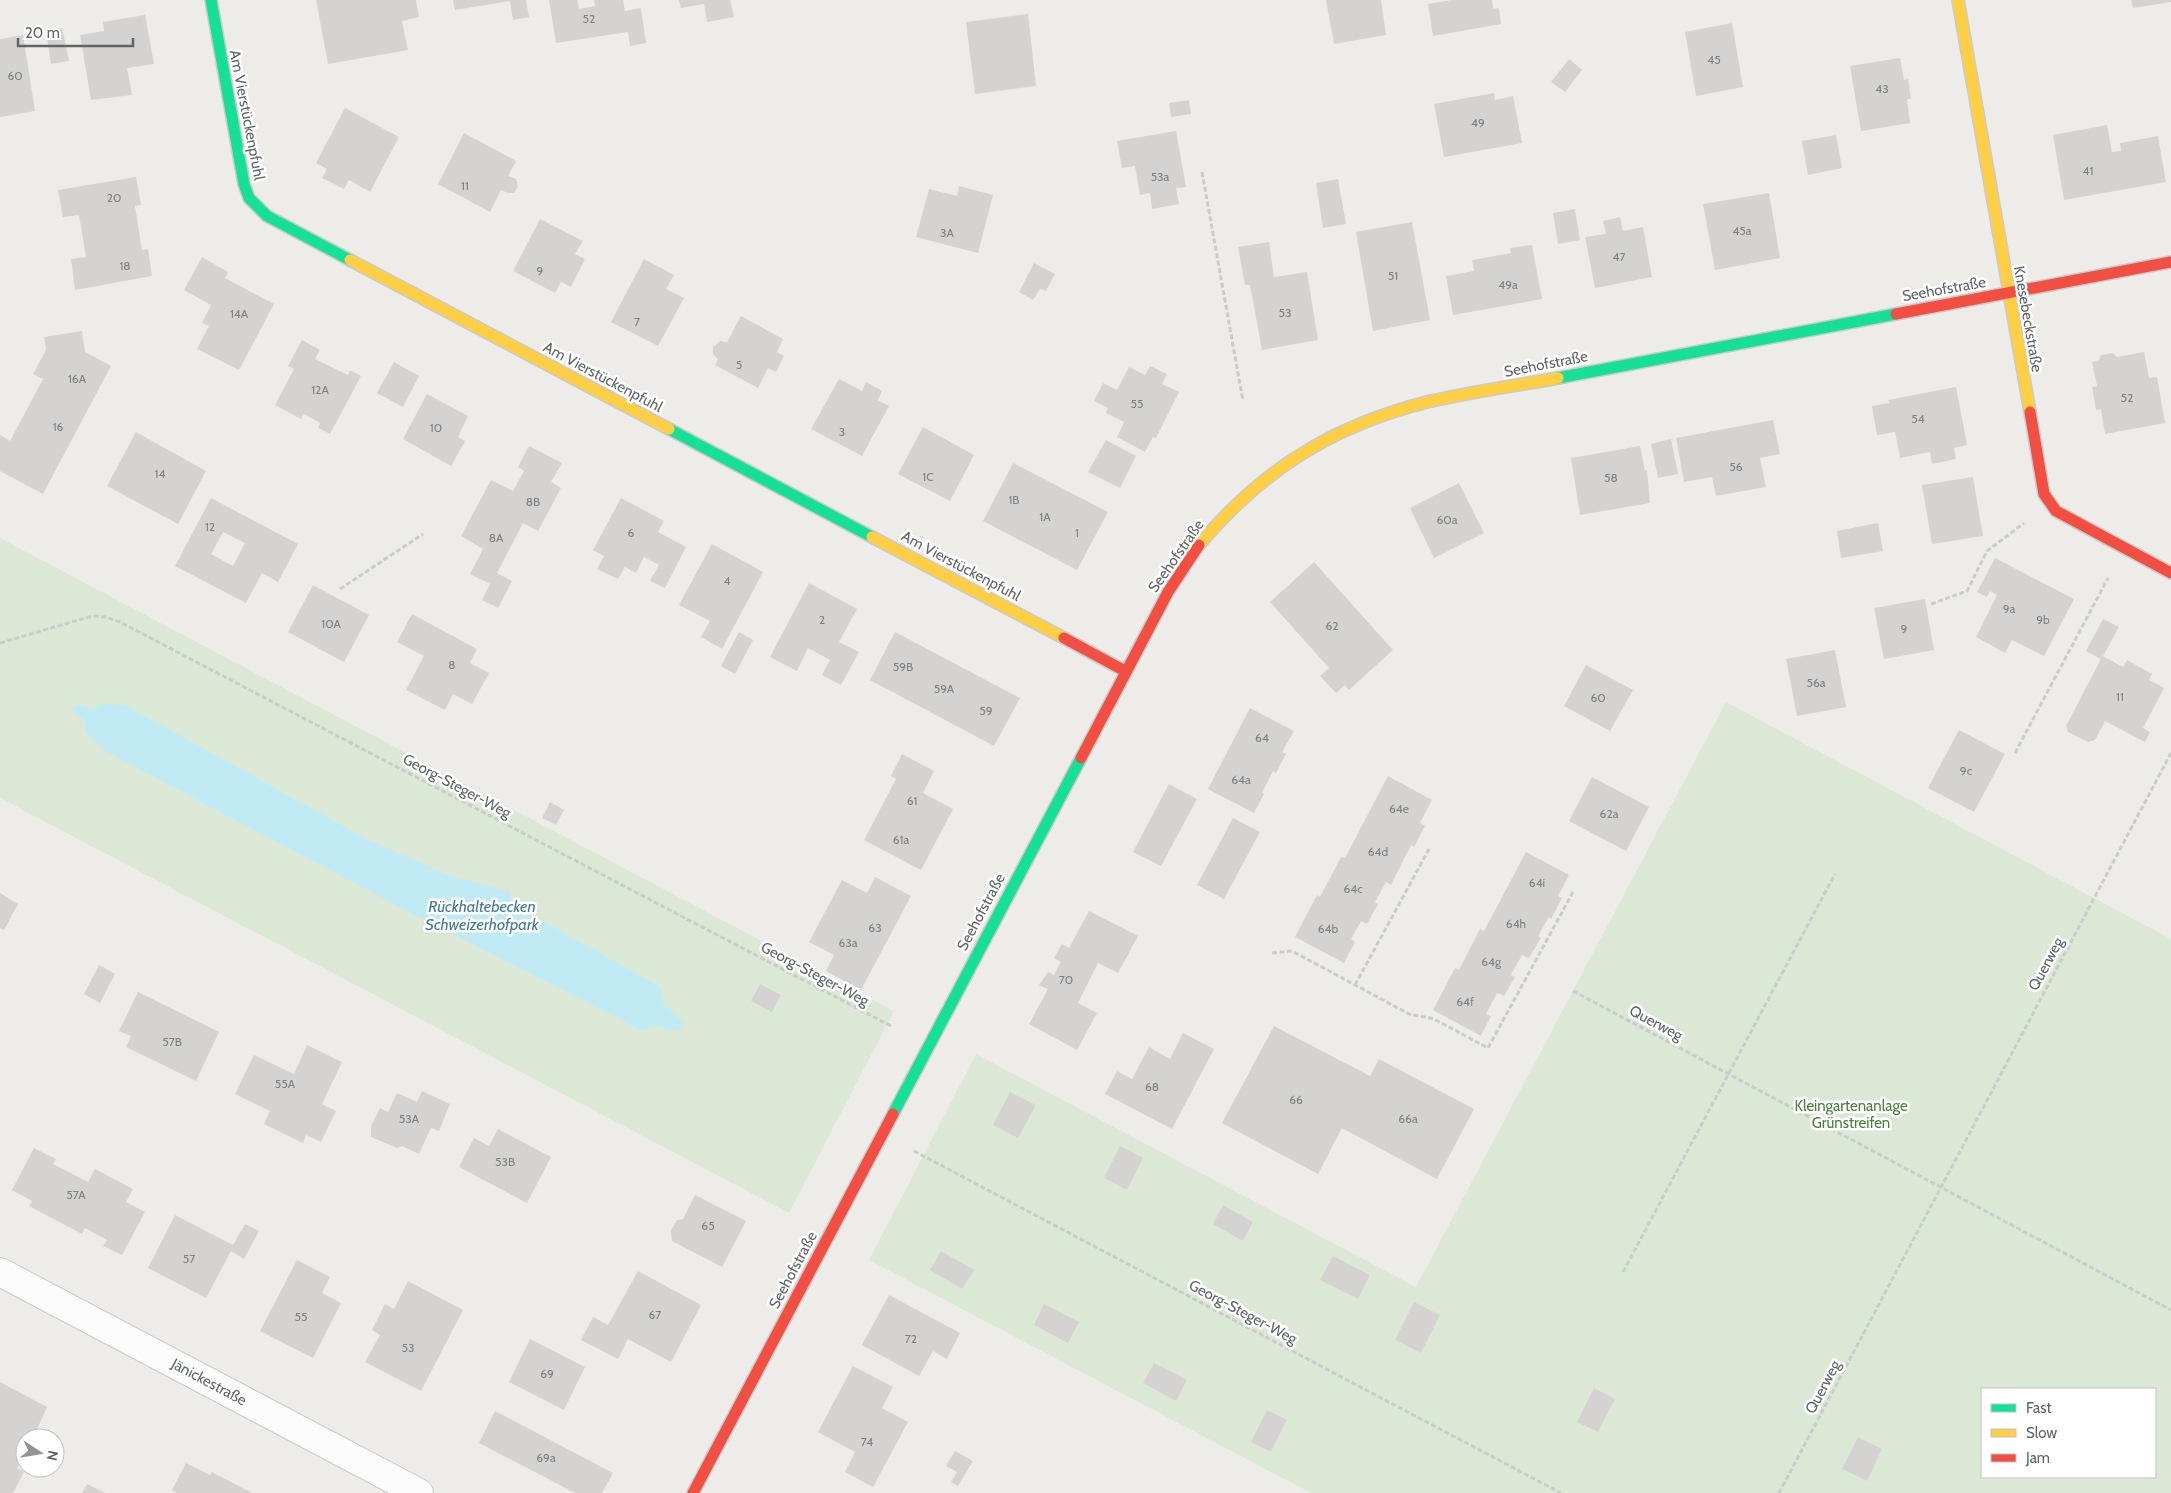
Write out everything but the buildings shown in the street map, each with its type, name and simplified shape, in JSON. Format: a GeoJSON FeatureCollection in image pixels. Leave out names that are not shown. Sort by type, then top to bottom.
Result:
{"type":"FeatureCollection","features":[{"type":"Feature","properties":{"kind":"street","name":"Am Vierstückenpfuhl"},"geometry":{"type":"LineString","coordinates":[[211,0],[244,184],[250,198],[267,216],[1125,671]]}},
{"type":"Feature","properties":{"kind":"street","name":"Knesebeckstraße"},"geometry":{"type":"LineString","coordinates":[[1958,0],[2041,483],[2049,503],[2056,511],[2171,574]]}},
{"type":"Feature","properties":{"kind":"street","name":"Seehofstraße"},"geometry":{"type":"LineString","coordinates":[[693,1493],[1168,592],[1196,548],[1226,513],[1256,485],[1299,454],[1362,421],[1395,410],[1428,402],[2171,262]]}},
{"type":"Feature","properties":{"kind":"street","name":"Jänickestraße"},"geometry":{"type":"LineString","coordinates":[[0,1272],[419,1493]]}},
{"type":"Feature","properties":{"kind":"path"},"geometry":{"type":"LineString","coordinates":[[1202,172],[1243,401]]}},
{"type":"Feature","properties":{"kind":"path"},"geometry":{"type":"LineString","coordinates":[[1931,604],[1968,591],[1987,551],[2025,523]]}},
{"type":"Feature","properties":{"kind":"path"},"geometry":{"type":"LineString","coordinates":[[340,589],[423,534]]}},
{"type":"Feature","properties":{"kind":"path"},"geometry":{"type":"LineString","coordinates":[[2015,753],[2111,573]]}},
{"type":"Feature","properties":{"kind":"path","name":"Georg-Steger-Weg"},"geometry":{"type":"LineString","coordinates":[[0,644],[92,616],[106,617],[120,622],[893,1027]]}},
{"type":"Feature","properties":{"kind":"path","name":"Querweg"},"geometry":{"type":"LineString","coordinates":[[1779,1493],[2171,753]]}},
{"type":"Feature","properties":{"kind":"path"},"geometry":{"type":"LineString","coordinates":[[1355,985],[1429,849]]}},
{"type":"Feature","properties":{"kind":"path"},"geometry":{"type":"LineString","coordinates":[[1624,1272],[1835,874]]}},
{"type":"Feature","properties":{"kind":"path"},"geometry":{"type":"LineString","coordinates":[[1272,953],[1292,951],[1409,1014],[1434,1019],[1488,1048],[1574,892]]}},
{"type":"Feature","properties":{"kind":"path","name":"Querweg"},"geometry":{"type":"LineString","coordinates":[[1573,991],[1942,1186],[2171,1310]]}},
{"type":"Feature","properties":{"kind":"path","name":"Georg-Steger-Weg"},"geometry":{"type":"LineString","coordinates":[[914,1151],[1562,1493]]}},
{"type":"Feature","properties":{"kind":"green space"},"geometry":{"type":"Polygon","coordinates":[[[0,538],[894,1011],[789,1213],[0,798],[0,538]]]}},
{"type":"Feature","properties":{"kind":"green space","name":"Kleingartenanlage Grünstreifen"},"geometry":{"type":"Polygon","coordinates":[[[1726,702],[2171,939],[2171,1493],[1311,1493],[869,1260],[976,1054],[1416,1287],[1726,702]]]}},
{"type":"Feature","properties":{"kind":"water","name":"Rückhaltebecken Schweizerhofpark"},"geometry":{"type":"Polygon","coordinates":[[[101,704],[125,705],[367,839],[448,875],[510,892],[511,910],[540,920],[661,987],[663,1004],[683,1022],[680,1031],[654,1026],[641,1030],[405,910],[105,751],[85,732],[85,721],[71,710],[77,705],[93,709],[101,704]]]}},
{"type":"Feature","properties":{"kind":"traffic: fast"},"geometry":{"type":"LineString","coordinates":[[211,0],[244,184],[249,198],[267,216],[350,260]]}},
{"type":"Feature","properties":{"kind":"traffic: fast"},"geometry":{"type":"LineString","coordinates":[[1558,378],[1896,314]]}},
{"type":"Feature","properties":{"kind":"traffic: fast"},"geometry":{"type":"LineString","coordinates":[[669,429],[872,537]]}},
{"type":"Feature","properties":{"kind":"traffic: fast"},"geometry":{"type":"LineString","coordinates":[[893,1114],[1081,758]]}},
{"type":"Feature","properties":{"kind":"traffic: slow"},"geometry":{"type":"LineString","coordinates":[[1958,0],[2030,412]]}},
{"type":"Feature","properties":{"kind":"traffic: slow"},"geometry":{"type":"LineString","coordinates":[[350,260],[669,429]]}},
{"type":"Feature","properties":{"kind":"traffic: slow"},"geometry":{"type":"LineString","coordinates":[[1199,545],[1223,518],[1274,473],[1301,454],[1360,424],[1427,402],[1558,378]]}},
{"type":"Feature","properties":{"kind":"traffic: slow"},"geometry":{"type":"LineString","coordinates":[[872,537],[1064,638]]}},
{"type":"Feature","properties":{"kind":"traffic: jam"},"geometry":{"type":"LineString","coordinates":[[1896,314],[2171,262]]}},
{"type":"Feature","properties":{"kind":"traffic: jam"},"geometry":{"type":"LineString","coordinates":[[2030,412],[2044,494],[2056,511],[2171,573]]}},
{"type":"Feature","properties":{"kind":"traffic: jam"},"geometry":{"type":"LineString","coordinates":[[1081,758],[1168,592],[1199,545]]}},
{"type":"Feature","properties":{"kind":"traffic: jam"},"geometry":{"type":"LineString","coordinates":[[1064,638],[1125,671]]}},
{"type":"Feature","properties":{"kind":"traffic: jam"},"geometry":{"type":"LineString","coordinates":[[693,1493],[893,1114]]}}]}
